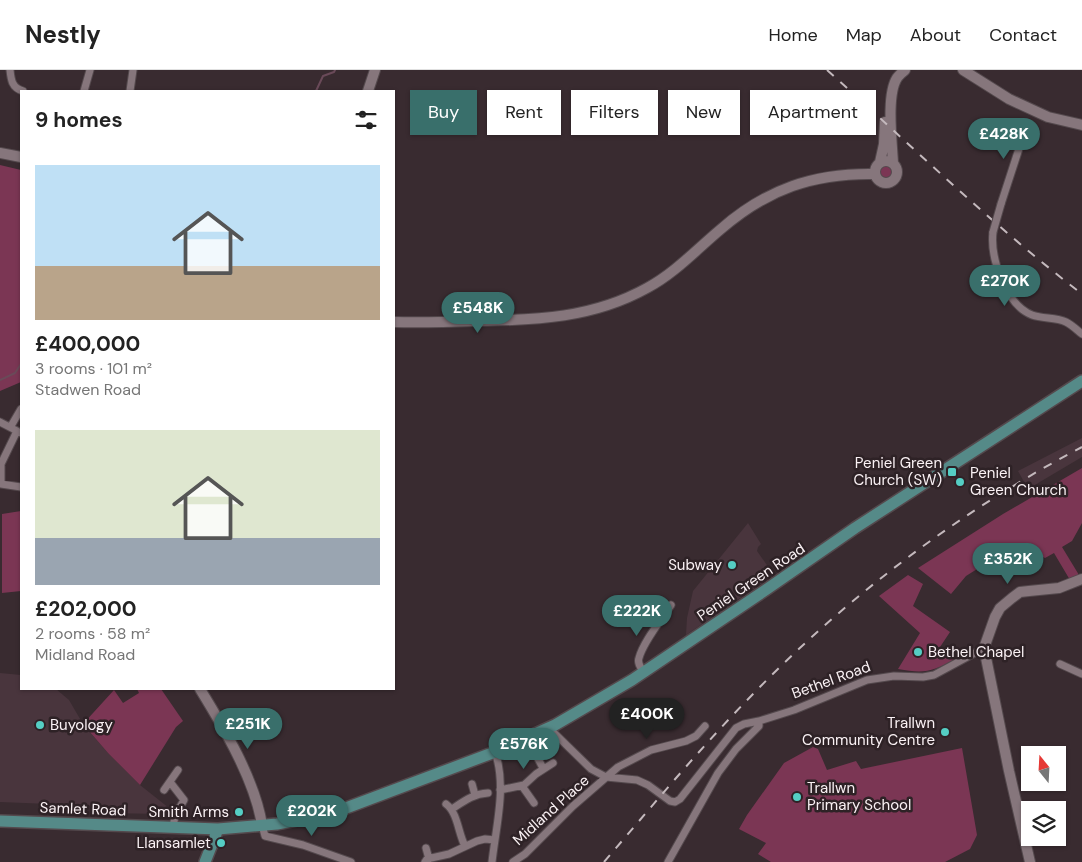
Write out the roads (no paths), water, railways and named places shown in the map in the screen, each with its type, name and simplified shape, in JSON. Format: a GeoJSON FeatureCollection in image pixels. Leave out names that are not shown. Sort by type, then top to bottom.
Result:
{"type":"FeatureCollection","features":[{"type":"Feature","properties":{"kind":"main road"},"geometry":{"type":"LineString","coordinates":[[368,90],[375,70]]}},
{"type":"Feature","properties":{"kind":"main road"},"geometry":{"type":"LineString","coordinates":[[880,162],[884,144],[888,88],[896,70]]}},
{"type":"Feature","properties":{"kind":"main road"},"geometry":{"type":"LineString","coordinates":[[395,322],[528,320],[562,317],[599,309],[647,288],[685,262],[723,227],[757,202],[800,182],[847,174],[874,174],[881,182],[891,182],[897,173],[896,166],[893,163],[890,106],[893,87],[897,77],[905,70]]}},
{"type":"Feature","properties":{"kind":"main road"},"geometry":{"type":"LineString","coordinates":[[963,70],[1017,103],[1048,117],[1082,125]]}},
{"type":"Feature","properties":{"kind":"main road"},"geometry":{"type":"LineString","coordinates":[[0,153],[20,157]]}},
{"type":"Feature","properties":{"kind":"main road"},"geometry":{"type":"LineString","coordinates":[[874,174],[876,166],[880,162],[886,160],[893,163]]}},
{"type":"Feature","properties":{"kind":"main road","name":"Peniel Green Road"},"geometry":{"type":"LineString","coordinates":[[218,828],[295,821],[346,808],[495,752],[549,728],[597,702],[644,673],[855,528],[1082,381]]}},
{"type":"Feature","properties":{"kind":"main road"},"geometry":{"type":"LineString","coordinates":[[1030,862],[984,648],[1000,608],[1020,592],[1059,588],[1082,579]]}},
{"type":"Feature","properties":{"kind":"main road"},"geometry":{"type":"LineString","coordinates":[[201,690],[221,723],[256,797],[262,825]]}},
{"type":"Feature","properties":{"kind":"main road","name":"Samlet Road"},"geometry":{"type":"LineString","coordinates":[[0,821],[218,828]]}},
{"type":"Feature","properties":{"kind":"main road"},"geometry":{"type":"LineString","coordinates":[[186,828],[198,831],[211,846]]}},
{"type":"Feature","properties":{"kind":"main road"},"geometry":{"type":"LineString","coordinates":[[205,862],[218,828]]}},
{"type":"Feature","properties":{"kind":"street"},"geometry":{"type":"LineString","coordinates":[[10,70],[12,84],[20,90]]}},
{"type":"Feature","properties":{"kind":"street"},"geometry":{"type":"LineString","coordinates":[[84,90],[90,70]]}},
{"type":"Feature","properties":{"kind":"street"},"geometry":{"type":"LineString","coordinates":[[130,90],[134,70]]}},
{"type":"Feature","properties":{"kind":"street"},"geometry":{"type":"LineString","coordinates":[[1027,124],[993,232],[993,245],[1001,276],[1009,294],[1019,307],[1033,316],[1067,322],[1082,334]]}},
{"type":"Feature","properties":{"kind":"street"},"geometry":{"type":"LineString","coordinates":[[20,413],[16,430],[1,464],[1,484],[20,486]]}},
{"type":"Feature","properties":{"kind":"street"},"geometry":{"type":"LineString","coordinates":[[0,422],[16,430]]}},
{"type":"Feature","properties":{"kind":"street"},"geometry":{"type":"LineString","coordinates":[[644,673],[639,666],[638,658],[671,605]]}},
{"type":"Feature","properties":{"kind":"street","name":"Bethel Road"},"geometry":{"type":"LineString","coordinates":[[606,777],[637,780],[648,785],[670,801],[675,802],[680,799],[736,728],[744,724],[794,710],[867,680],[894,676],[923,677],[934,675],[984,648]]}},
{"type":"Feature","properties":{"kind":"street"},"geometry":{"type":"LineString","coordinates":[[1060,664],[1082,674]]}},
{"type":"Feature","properties":{"kind":"street"},"geometry":{"type":"LineString","coordinates":[[668,862],[718,773],[736,749],[759,726],[760,721]]}},
{"type":"Feature","properties":{"kind":"street","name":"Midland Place"},"geometry":{"type":"LineString","coordinates":[[513,862],[525,854],[568,811],[618,767],[651,750],[686,742],[696,736],[705,726]]}},
{"type":"Feature","properties":{"kind":"street"},"geometry":{"type":"LineString","coordinates":[[549,728],[591,769],[606,777]]}},
{"type":"Feature","properties":{"kind":"street"},"geometry":{"type":"LineString","coordinates":[[492,862],[501,772],[495,752]]}},
{"type":"Feature","properties":{"kind":"street"},"geometry":{"type":"LineString","coordinates":[[536,755],[544,768]]}},
{"type":"Feature","properties":{"kind":"street"},"geometry":{"type":"LineString","coordinates":[[500,790],[522,786],[553,763]]}},
{"type":"Feature","properties":{"kind":"street"},"geometry":{"type":"LineString","coordinates":[[706,766],[718,773]]}},
{"type":"Feature","properties":{"kind":"street"},"geometry":{"type":"LineString","coordinates":[[164,790],[178,770]]}},
{"type":"Feature","properties":{"kind":"street"},"geometry":{"type":"LineString","coordinates":[[170,782],[184,800],[175,816],[173,827]]}},
{"type":"Feature","properties":{"kind":"street"},"geometry":{"type":"LineString","coordinates":[[472,784],[475,795]]}},
{"type":"Feature","properties":{"kind":"street"},"geometry":{"type":"LineString","coordinates":[[522,786],[534,803]]}},
{"type":"Feature","properties":{"kind":"street"},"geometry":{"type":"LineString","coordinates":[[465,846],[449,806],[475,795],[488,793]]}},
{"type":"Feature","properties":{"kind":"street"},"geometry":{"type":"LineString","coordinates":[[262,825],[265,836],[302,845],[351,862]]}},
{"type":"Feature","properties":{"kind":"street"},"geometry":{"type":"LineString","coordinates":[[426,848],[427,860],[449,854],[485,839],[495,840]]}},
{"type":"Feature","properties":{"kind":"waterway"},"geometry":{"type":"LineString","coordinates":[[316,90],[323,76],[335,70]]}},
{"type":"Feature","properties":{"kind":"waterway"},"geometry":{"type":"LineString","coordinates":[[0,380],[15,373],[20,366]]}},
{"type":"Feature","properties":{"kind":"railway"},"geometry":{"type":"LineString","coordinates":[[827,70],[984,213],[1082,294]]}},
{"type":"Feature","properties":{"kind":"railway"},"geometry":{"type":"LineString","coordinates":[[604,862],[677,776],[734,713],[828,622],[909,557],[993,498],[1082,447]]}},
{"type":"Feature","properties":{"kind":"place","name":"Peniel Green Church (SW)"},"geometry":{"type":"Point","coordinates":[952,472]}},
{"type":"Feature","properties":{"kind":"place","name":"Peniel Green Church"},"geometry":{"type":"Point","coordinates":[960,482]}},
{"type":"Feature","properties":{"kind":"place","name":"Subway"},"geometry":{"type":"Point","coordinates":[732,565]}},
{"type":"Feature","properties":{"kind":"place","name":"Bethel Chapel"},"geometry":{"type":"Point","coordinates":[918,652]}},
{"type":"Feature","properties":{"kind":"place","name":"Buyology"},"geometry":{"type":"Point","coordinates":[40,725]}},
{"type":"Feature","properties":{"kind":"place","name":"Trallwn Community Centre"},"geometry":{"type":"Point","coordinates":[945,732]}},
{"type":"Feature","properties":{"kind":"place","name":"Trallwn Primary School"},"geometry":{"type":"Point","coordinates":[797,797]}},
{"type":"Feature","properties":{"kind":"place","name":"Smith Arms"},"geometry":{"type":"Point","coordinates":[239,812]}},
{"type":"Feature","properties":{"kind":"place","name":"Llansamlet"},"geometry":{"type":"Point","coordinates":[221,843]}}]}
